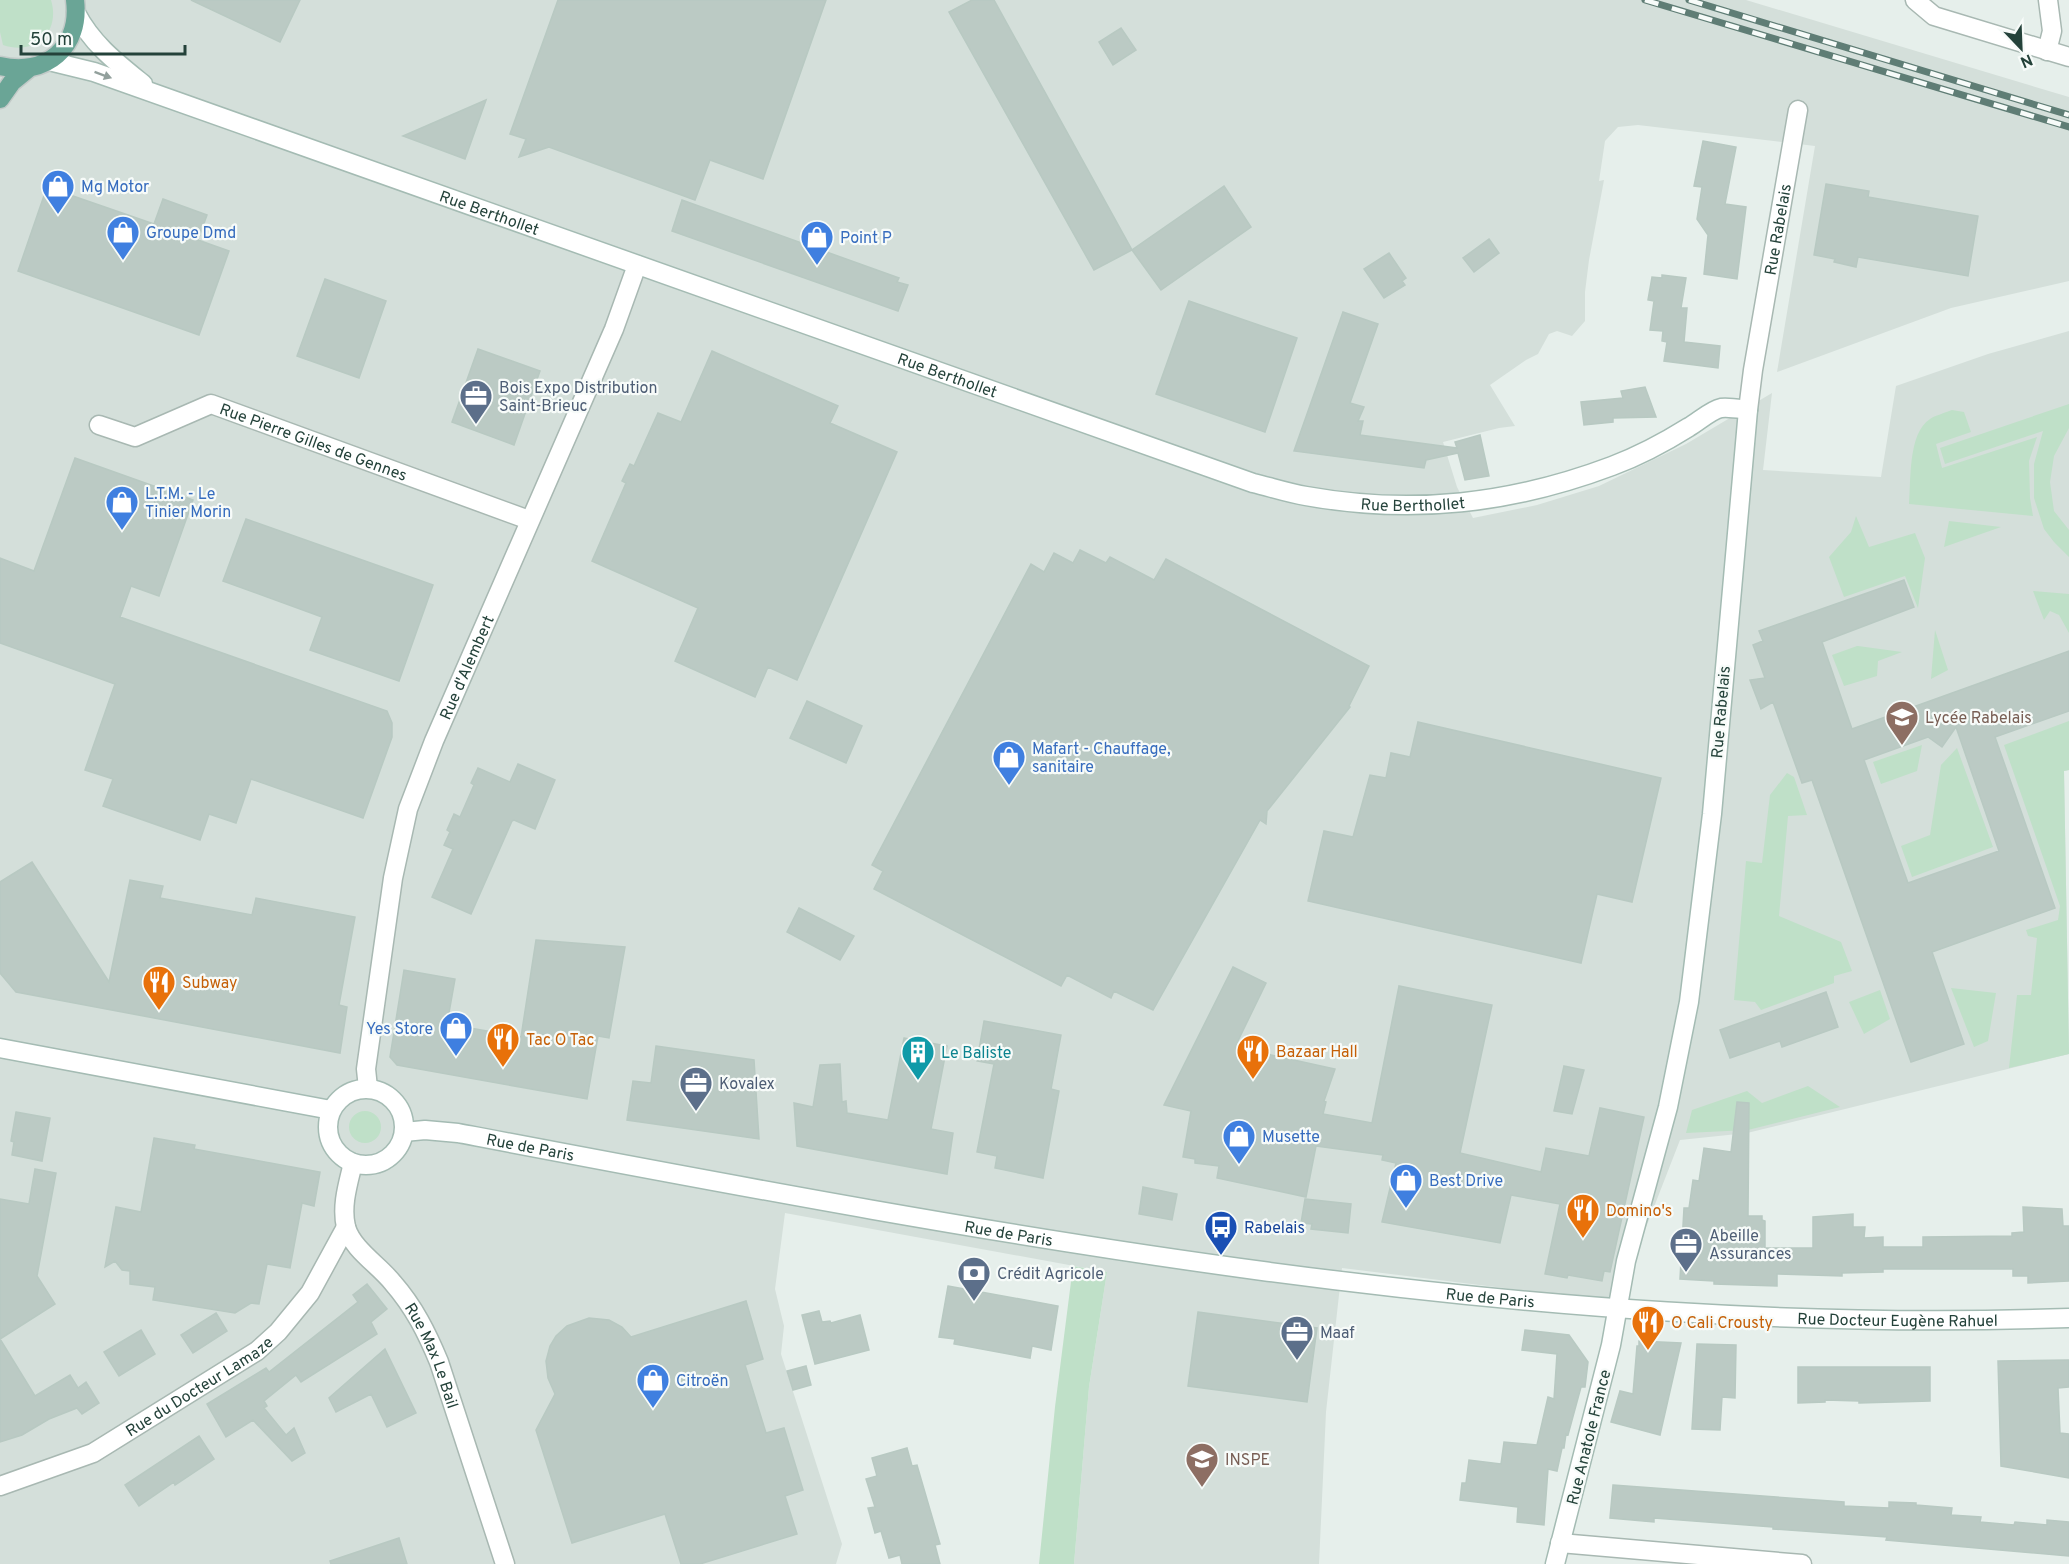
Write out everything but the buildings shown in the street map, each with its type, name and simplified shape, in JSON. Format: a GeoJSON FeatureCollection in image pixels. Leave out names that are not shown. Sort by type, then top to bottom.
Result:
{"type":"FeatureCollection","features":[{"type":"Feature","properties":{"kind":"main road"},"geometry":{"type":"LineString","coordinates":[[0,99],[12,82],[28,69],[49,61],[60,52],[69,41],[74,27],[76,7]]}},
{"type":"Feature","properties":{"kind":"main road"},"geometry":{"type":"LineString","coordinates":[[0,66],[28,69]]}},
{"type":"Feature","properties":{"kind":"street"},"geometry":{"type":"LineString","coordinates":[[1915,0],[1934,16],[2069,57]]}},
{"type":"Feature","properties":{"kind":"street"},"geometry":{"type":"LineString","coordinates":[[2047,51],[2052,31],[2048,0]]}},
{"type":"Feature","properties":{"kind":"street","name":"Rue Berthollet"},"geometry":{"type":"LineString","coordinates":[[76,7],[84,29],[104,52],[157,95]]}},
{"type":"Feature","properties":{"kind":"street","name":"Rue Berthollet"},"geometry":{"type":"LineString","coordinates":[[49,61],[94,72],[1253,483],[1305,496],[1398,506],[1452,504],[1536,490],[1613,465],[1655,446],[1720,408],[1748,410]]}},
{"type":"Feature","properties":{"kind":"street","name":"Rue Rabelais"},"geometry":{"type":"LineString","coordinates":[[1618,1310],[1626,1261],[1668,1107],[1689,1002],[1712,814],[1748,410],[1798,110]]}},
{"type":"Feature","properties":{"kind":"street","name":"Rue d'Alembert"},"geometry":{"type":"LineString","coordinates":[[368,1088],[366,1069],[391,889],[408,809],[434,741],[614,329],[637,265]]}},
{"type":"Feature","properties":{"kind":"street","name":"Rue Pierre Gilles de Gennes"},"geometry":{"type":"LineString","coordinates":[[99,425],[135,437],[211,404],[529,520]]}},
{"type":"Feature","properties":{"kind":"street"},"geometry":{"type":"LineString","coordinates":[[0,1048],[331,1110]]}},
{"type":"Feature","properties":{"kind":"street"},"geometry":{"type":"LineString","coordinates":[[368,1088],[386,1094],[400,1107],[404,1120],[401,1143],[395,1153],[376,1164],[354,1163],[342,1157],[333,1148],[328,1136],[331,1110],[337,1101],[357,1089],[368,1088]]}},
{"type":"Feature","properties":{"kind":"street","name":"Rue de Paris"},"geometry":{"type":"LineString","coordinates":[[404,1132],[425,1130],[458,1133],[730,1185],[1190,1262],[1460,1296],[1618,1310]]}},
{"type":"Feature","properties":{"kind":"street"},"geometry":{"type":"LineString","coordinates":[[346,1227],[344,1206],[354,1163]]}},
{"type":"Feature","properties":{"kind":"street","name":"Rue du Docteur Lamaze"},"geometry":{"type":"LineString","coordinates":[[0,1486],[93,1453],[257,1351],[278,1332],[310,1293],[346,1227]]}},
{"type":"Feature","properties":{"kind":"street","name":"Rue Max Le Bail"},"geometry":{"type":"LineString","coordinates":[[346,1227],[352,1240],[393,1281],[414,1309],[428,1336],[439,1362],[505,1564]]}},
{"type":"Feature","properties":{"kind":"street","name":"Rue Docteur Eugène Rahuel"},"geometry":{"type":"LineString","coordinates":[[1618,1310],[1879,1319],[2069,1318]]}},
{"type":"Feature","properties":{"kind":"street","name":"Rue Anatole France"},"geometry":{"type":"LineString","coordinates":[[1555,1564],[1618,1310]]}},
{"type":"Feature","properties":{"kind":"street"},"geometry":{"type":"LineString","coordinates":[[1560,1543],[1802,1564]]}},
{"type":"Feature","properties":{"kind":"shaded area"},"geometry":{"type":"Polygon","coordinates":[[[0,0],[1746,0],[2069,97],[2069,281],[1951,308],[1777,372],[1815,146],[1638,125],[1618,127],[1605,141],[1599,181],[1604,180],[1589,260],[1585,292],[1585,321],[1572,336],[1557,331],[1549,334],[1538,354],[1490,385],[1515,426],[1443,442],[1457,487],[1473,518],[1537,505],[1599,486],[1686,444],[1772,393],[1763,470],[1881,477],[1896,386],[1988,354],[2069,331],[2069,770],[2064,771],[2069,1054],[1747,1133],[1680,1140],[1617,1302],[1342,1268],[1326,1412],[1319,1564],[1074,1564],[1089,1387],[1107,1272],[785,1213],[775,1289],[784,1326],[781,1354],[842,1544],[836,1564],[0,1564],[0,0]]]}},
{"type":"Feature","properties":{"kind":"green space"},"geometry":{"type":"Polygon","coordinates":[[[0,0],[51,0],[53,12],[48,32],[42,39],[25,47],[14,48],[3,45],[0,32],[0,0]]]}},
{"type":"Feature","properties":{"kind":"green space"},"geometry":{"type":"Polygon","coordinates":[[[2069,404],[2069,428],[2054,456],[2050,482],[2054,511],[2069,530],[2069,557],[2044,529],[2034,498],[2034,464],[2043,431],[1945,464],[1940,448],[2069,404]]]}},
{"type":"Feature","properties":{"kind":"green space"},"geometry":{"type":"Polygon","coordinates":[[[1952,410],[1964,412],[1971,432],[1936,444],[1942,468],[2037,437],[2029,461],[2033,516],[1909,504],[1912,458],[1918,435],[1930,419],[1952,410]]]}},
{"type":"Feature","properties":{"kind":"green space"},"geometry":{"type":"Polygon","coordinates":[[[1856,516],[1869,547],[1915,533],[1925,558],[1918,608],[1905,576],[1844,597],[1829,557],[1851,532],[1856,516]]]}},
{"type":"Feature","properties":{"kind":"green space"},"geometry":{"type":"Polygon","coordinates":[[[1949,521],[2001,527],[1944,547],[1949,521]]]}},
{"type":"Feature","properties":{"kind":"green space"},"geometry":{"type":"Polygon","coordinates":[[[2033,591],[2069,594],[2069,633],[2059,615],[2050,611],[2044,620],[2033,591]]]}},
{"type":"Feature","properties":{"kind":"green space"},"geometry":{"type":"Polygon","coordinates":[[[1935,630],[1948,670],[1931,679],[1935,630]]]}},
{"type":"Feature","properties":{"kind":"green space"},"geometry":{"type":"Polygon","coordinates":[[[1857,646],[1902,652],[1878,661],[1877,676],[1844,686],[1832,655],[1857,646]]]}},
{"type":"Feature","properties":{"kind":"green space"},"geometry":{"type":"Polygon","coordinates":[[[2069,721],[2069,770],[2064,771],[2069,1054],[2009,1068],[2017,995],[2031,995],[2037,938],[2028,936],[2026,930],[2058,920],[2060,906],[2004,745],[2069,721]]]}},
{"type":"Feature","properties":{"kind":"green space"},"geometry":{"type":"Polygon","coordinates":[[[1922,745],[1917,771],[1881,784],[1873,762],[1922,745]]]}},
{"type":"Feature","properties":{"kind":"green space"},"geometry":{"type":"Polygon","coordinates":[[[1957,748],[1993,847],[1912,877],[1901,846],[1930,835],[1941,765],[1957,748]]]}},
{"type":"Feature","properties":{"kind":"green space"},"geometry":{"type":"Polygon","coordinates":[[[1787,773],[1794,777],[1807,815],[1788,816],[1779,916],[1841,942],[1852,971],[1834,976],[1834,983],[1761,1010],[1755,1002],[1734,1000],[1746,861],[1762,863],[1770,795],[1787,773]]]}},
{"type":"Feature","properties":{"kind":"green space"},"geometry":{"type":"Polygon","coordinates":[[[1951,988],[1996,993],[1988,1041],[1974,1047],[1951,988]]]}},
{"type":"Feature","properties":{"kind":"green space"},"geometry":{"type":"Polygon","coordinates":[[[1880,990],[1890,1019],[1864,1034],[1849,1002],[1880,990]]]}},
{"type":"Feature","properties":{"kind":"green space"},"geometry":{"type":"Polygon","coordinates":[[[1808,1086],[1840,1107],[1748,1130],[1686,1133],[1692,1110],[1747,1091],[1762,1103],[1808,1086]]]}},
{"type":"Feature","properties":{"kind":"green space"},"geometry":{"type":"Polygon","coordinates":[[[365,1111],[376,1116],[381,1127],[376,1138],[365,1143],[354,1138],[349,1127],[354,1116],[365,1111]]]}},
{"type":"Feature","properties":{"kind":"green space"},"geometry":{"type":"Polygon","coordinates":[[[1073,1266],[1107,1272],[1089,1387],[1074,1564],[1039,1564],[1055,1407],[1073,1266]]]}},
{"type":"Feature","properties":{"kind":"railway"},"geometry":{"type":"LineString","coordinates":[[1645,0],[2069,127]]}},
{"type":"Feature","properties":{"kind":"railway"},"geometry":{"type":"LineString","coordinates":[[1689,0],[2069,115]]}},
{"type":"Feature","properties":{"kind":"place","name":"Mg Motor"},"geometry":{"type":"Point","coordinates":[58,215]}},
{"type":"Feature","properties":{"kind":"place","name":"Groupe Dmd"},"geometry":{"type":"Point","coordinates":[123,261]}},
{"type":"Feature","properties":{"kind":"place","name":"Point P"},"geometry":{"type":"Point","coordinates":[817,266]}},
{"type":"Feature","properties":{"kind":"place","name":"Bois Expo Distribution Saint-Brieuc"},"geometry":{"type":"Point","coordinates":[476,425]}},
{"type":"Feature","properties":{"kind":"place","name":"L.T.M. - Le Tinier Morin"},"geometry":{"type":"Point","coordinates":[122,531]}},
{"type":"Feature","properties":{"kind":"place","name":"Lycée Rabelais"},"geometry":{"type":"Point","coordinates":[1902,746]}},
{"type":"Feature","properties":{"kind":"place","name":"Mafart - Chauffage, sanitaire"},"geometry":{"type":"Point","coordinates":[1009,786]}},
{"type":"Feature","properties":{"kind":"place","name":"Subway"},"geometry":{"type":"Point","coordinates":[159,1011]}},
{"type":"Feature","properties":{"kind":"place","name":"Yes Store"},"geometry":{"type":"Point","coordinates":[456,1057]}},
{"type":"Feature","properties":{"kind":"place","name":"Tac O Tac"},"geometry":{"type":"Point","coordinates":[503,1068]}},
{"type":"Feature","properties":{"kind":"place","name":"Bazaar Hall"},"geometry":{"type":"Point","coordinates":[1253,1080]}},
{"type":"Feature","properties":{"kind":"place","name":"Le Baliste"},"geometry":{"type":"Point","coordinates":[918,1081]}},
{"type":"Feature","properties":{"kind":"place","name":"Kovalex"},"geometry":{"type":"Point","coordinates":[696,1112]}},
{"type":"Feature","properties":{"kind":"place","name":"Musette"},"geometry":{"type":"Point","coordinates":[1239,1165]}},
{"type":"Feature","properties":{"kind":"place","name":"Best Drive"},"geometry":{"type":"Point","coordinates":[1406,1209]}},
{"type":"Feature","properties":{"kind":"place","name":"Domino's"},"geometry":{"type":"Point","coordinates":[1583,1239]}},
{"type":"Feature","properties":{"kind":"place","name":"Rabelais"},"geometry":{"type":"Point","coordinates":[1221,1256]}},
{"type":"Feature","properties":{"kind":"place","name":"Abeille Assurances"},"geometry":{"type":"Point","coordinates":[1686,1273]}},
{"type":"Feature","properties":{"kind":"place","name":"Crédit Agricole"},"geometry":{"type":"Point","coordinates":[974,1302]}},
{"type":"Feature","properties":{"kind":"place","name":"O Cali Crousty"},"geometry":{"type":"Point","coordinates":[1648,1351]}},
{"type":"Feature","properties":{"kind":"place","name":"Maaf"},"geometry":{"type":"Point","coordinates":[1297,1361]}},
{"type":"Feature","properties":{"kind":"place","name":"Citroën"},"geometry":{"type":"Point","coordinates":[653,1409]}},
{"type":"Feature","properties":{"kind":"place","name":"INSPE"},"geometry":{"type":"Point","coordinates":[1202,1488]}}]}
